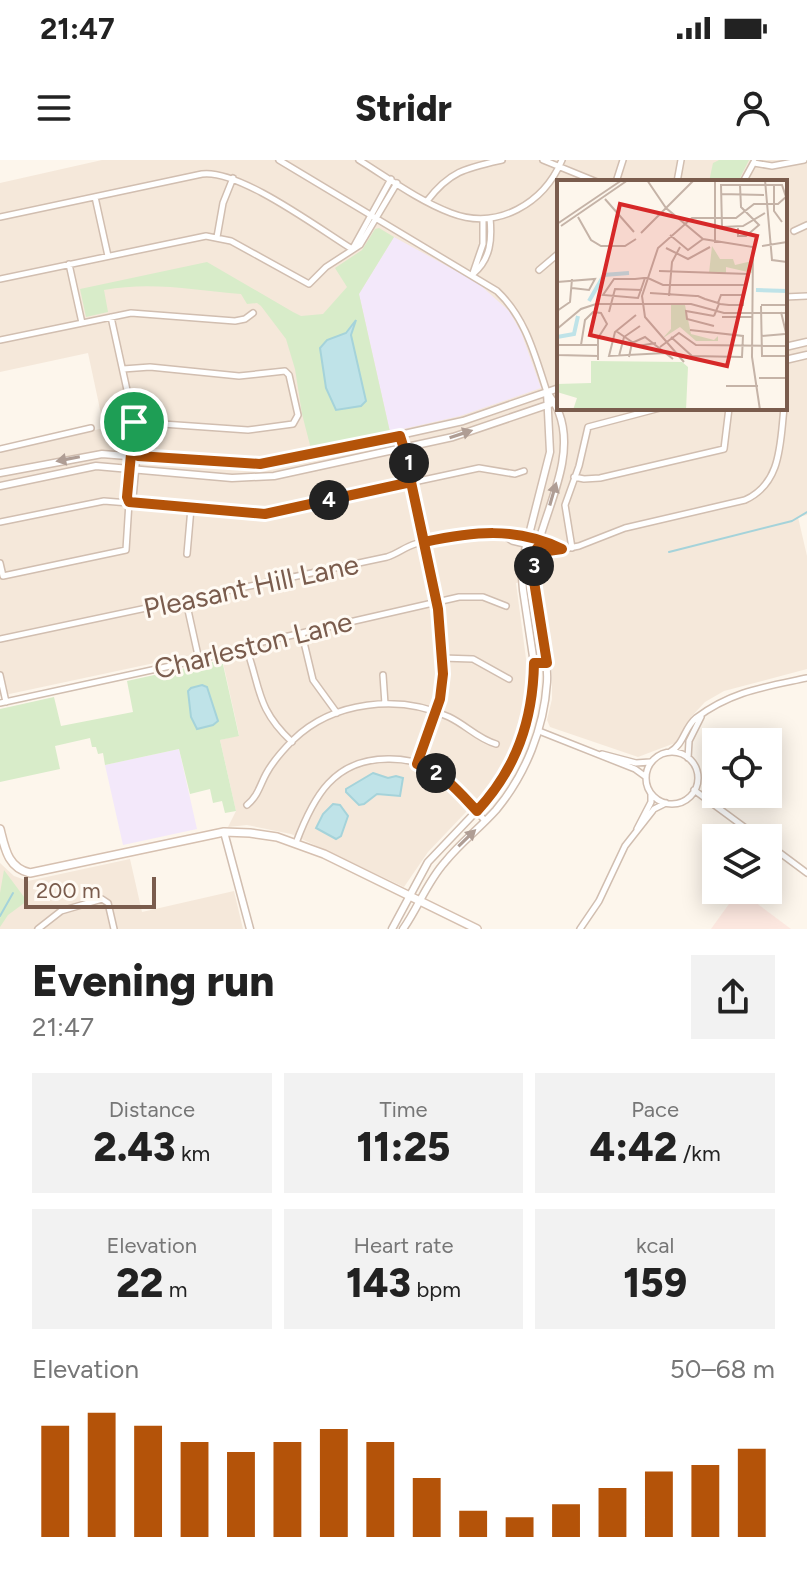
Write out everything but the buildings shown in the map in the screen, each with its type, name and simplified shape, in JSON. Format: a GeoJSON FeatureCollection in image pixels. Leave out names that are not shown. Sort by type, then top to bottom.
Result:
{"type":"FeatureCollection","features":[{"type":"Feature","properties":{"kind":"main road"},"geometry":{"type":"LineString","coordinates":[[0,829],[9,859],[21,871],[30,873],[224,832],[264,835],[296,843],[477,929]]}},
{"type":"Feature","properties":{"kind":"street"},"geometry":{"type":"LineString","coordinates":[[279,160],[497,291],[518,315],[562,423],[562,455],[538,544],[533,575],[547,663],[539,731],[509,793],[442,864],[403,929]]}},
{"type":"Feature","properties":{"kind":"street"},"geometry":{"type":"LineString","coordinates":[[359,160],[454,215],[487,218],[508,214],[535,199],[548,186],[561,163]]}},
{"type":"Feature","properties":{"kind":"street"},"geometry":{"type":"LineString","coordinates":[[427,201],[440,184],[457,172],[502,160]]}},
{"type":"Feature","properties":{"kind":"street"},"geometry":{"type":"LineString","coordinates":[[543,160],[561,163],[593,180]]}},
{"type":"Feature","properties":{"kind":"street"},"geometry":{"type":"LineString","coordinates":[[617,180],[623,160]]}},
{"type":"Feature","properties":{"kind":"street"},"geometry":{"type":"LineString","coordinates":[[677,180],[681,160]]}},
{"type":"Feature","properties":{"kind":"street"},"geometry":{"type":"LineString","coordinates":[[744,180],[754,162],[772,166],[804,160]]}},
{"type":"Feature","properties":{"kind":"street"},"geometry":{"type":"LineString","coordinates":[[0,217],[210,173],[233,178],[352,249]]}},
{"type":"Feature","properties":{"kind":"street"},"geometry":{"type":"LineString","coordinates":[[217,237],[223,203],[233,178]]}},
{"type":"Feature","properties":{"kind":"street"},"geometry":{"type":"LineString","coordinates":[[0,279],[199,236],[231,241],[309,284],[360,245],[394,181]]}},
{"type":"Feature","properties":{"kind":"street"},"geometry":{"type":"LineString","coordinates":[[95,197],[108,256]]}},
{"type":"Feature","properties":{"kind":"street"},"geometry":{"type":"LineString","coordinates":[[473,274],[482,267],[488,253],[491,234],[487,218]]}},
{"type":"Feature","properties":{"kind":"street"},"geometry":{"type":"LineString","coordinates":[[794,231],[807,225]]}},
{"type":"Feature","properties":{"kind":"street"},"geometry":{"type":"LineString","coordinates":[[539,270],[557,255]]}},
{"type":"Feature","properties":{"kind":"street"},"geometry":{"type":"LineString","coordinates":[[69,264],[82,323]]}},
{"type":"Feature","properties":{"kind":"street"},"geometry":{"type":"LineString","coordinates":[[787,297],[807,296]]}},
{"type":"Feature","properties":{"kind":"street"},"geometry":{"type":"LineString","coordinates":[[0,340],[111,317],[147,313],[235,321],[253,313]]}},
{"type":"Feature","properties":{"kind":"street"},"geometry":{"type":"LineString","coordinates":[[0,563],[3,576],[126,550],[129,502],[133,498],[134,455],[139,433],[111,317]]}},
{"type":"Feature","properties":{"kind":"street"},"geometry":{"type":"LineString","coordinates":[[787,347],[807,342]]}},
{"type":"Feature","properties":{"kind":"street"},"geometry":{"type":"LineString","coordinates":[[787,360],[807,355]]}},
{"type":"Feature","properties":{"kind":"street"},"geometry":{"type":"LineString","coordinates":[[123,369],[150,367],[239,376],[287,372],[298,415],[297,421],[280,427],[248,430],[134,422]]}},
{"type":"Feature","properties":{"kind":"street"},"geometry":{"type":"LineString","coordinates":[[0,473],[86,456],[134,455],[260,464],[463,421],[557,389]]}},
{"type":"Feature","properties":{"kind":"street"},"geometry":{"type":"LineString","coordinates":[[0,486],[88,467],[256,478],[453,437],[553,403]]}},
{"type":"Feature","properties":{"kind":"street"},"geometry":{"type":"LineString","coordinates":[[392,929],[428,862],[477,811],[505,776],[527,726],[534,663],[522,581],[526,541],[550,452],[553,403]]}},
{"type":"Feature","properties":{"kind":"street"},"geometry":{"type":"LineString","coordinates":[[572,548],[565,505],[588,427],[652,410]]}},
{"type":"Feature","properties":{"kind":"street"},"geometry":{"type":"LineString","coordinates":[[574,477],[600,478],[724,449],[729,410]]}},
{"type":"Feature","properties":{"kind":"street","name":"Pleasant Hill Lane"},"geometry":{"type":"LineString","coordinates":[[0,639],[387,557],[424,542],[483,531],[538,544],[548,551],[572,548],[625,528],[739,502],[755,495],[774,472],[784,410]]}},
{"type":"Feature","properties":{"kind":"street"},"geometry":{"type":"LineString","coordinates":[[0,449],[91,428]]}},
{"type":"Feature","properties":{"kind":"street"},"geometry":{"type":"LineString","coordinates":[[400,436],[413,477],[411,482],[437,601],[442,658],[443,684],[417,764]]}},
{"type":"Feature","properties":{"kind":"street"},"geometry":{"type":"LineString","coordinates":[[0,522],[89,503],[129,502],[265,514],[479,468],[515,474],[524,471]]}},
{"type":"Feature","properties":{"kind":"street"},"geometry":{"type":"LineString","coordinates":[[187,554],[191,508]]}},
{"type":"Feature","properties":{"kind":"street","name":"Charleston Lane"},"geometry":{"type":"LineString","coordinates":[[3,703],[199,660],[437,601],[470,595],[506,606]]}},
{"type":"Feature","properties":{"kind":"street"},"geometry":{"type":"LineString","coordinates":[[186,601],[199,660]]}},
{"type":"Feature","properties":{"kind":"street"},"geometry":{"type":"LineString","coordinates":[[302,634],[317,688],[337,713]]}},
{"type":"Feature","properties":{"kind":"street"},"geometry":{"type":"LineString","coordinates":[[246,647],[261,704],[276,727],[292,742]]}},
{"type":"Feature","properties":{"kind":"street"},"geometry":{"type":"LineString","coordinates":[[442,658],[473,659],[509,679]]}},
{"type":"Feature","properties":{"kind":"street"},"geometry":{"type":"LineString","coordinates":[[534,663],[547,663]]}},
{"type":"Feature","properties":{"kind":"street"},"geometry":{"type":"LineString","coordinates":[[0,675],[3,703]]}},
{"type":"Feature","properties":{"kind":"street"},"geometry":{"type":"LineString","coordinates":[[383,675],[385,704]]}},
{"type":"Feature","properties":{"kind":"street"},"geometry":{"type":"LineString","coordinates":[[635,833],[651,802],[646,777],[652,761],[678,747],[694,721],[725,698],[807,678]]}},
{"type":"Feature","properties":{"kind":"street"},"geometry":{"type":"LineString","coordinates":[[247,805],[255,798],[267,771],[292,742],[311,726],[355,707],[404,704],[435,712],[450,717],[485,741],[496,744]]}},
{"type":"Feature","properties":{"kind":"street"},"geometry":{"type":"LineString","coordinates":[[580,929],[599,901],[625,846],[654,809],[666,803],[683,801],[694,790],[697,772],[688,758],[689,741],[701,716]]}},
{"type":"Feature","properties":{"kind":"street"},"geometry":{"type":"LineString","coordinates":[[527,726],[635,769],[646,777]]}},
{"type":"Feature","properties":{"kind":"street"},"geometry":{"type":"LineString","coordinates":[[589,751],[636,763],[652,761]]}},
{"type":"Feature","properties":{"kind":"street"},"geometry":{"type":"LineString","coordinates":[[670,752],[688,758]]}},
{"type":"Feature","properties":{"kind":"street"},"geometry":{"type":"LineString","coordinates":[[296,843],[305,817],[319,792],[343,771],[367,760],[402,760],[430,768],[446,779],[485,821]]}},
{"type":"Feature","properties":{"kind":"street"},"geometry":{"type":"LineString","coordinates":[[694,790],[740,824]]}},
{"type":"Feature","properties":{"kind":"street"},"geometry":{"type":"LineString","coordinates":[[650,793],[666,803]]}},
{"type":"Feature","properties":{"kind":"street"},"geometry":{"type":"LineString","coordinates":[[224,832],[250,929]]}},
{"type":"Feature","properties":{"kind":"street"},"geometry":{"type":"LineString","coordinates":[[782,854],[807,873]]}},
{"type":"Feature","properties":{"kind":"street"},"geometry":{"type":"LineString","coordinates":[[38,929],[61,911],[104,899],[108,903],[114,929]]}},
{"type":"Feature","properties":{"kind":"shaded area"},"geometry":{"type":"Polygon","coordinates":[[[102,160],[807,160],[807,515],[798,517],[807,556],[807,669],[724,691],[705,702],[675,743],[638,757],[550,727],[547,720],[552,699],[552,651],[541,578],[516,583],[528,674],[523,713],[515,739],[485,792],[428,852],[404,887],[291,834],[247,825],[228,827],[236,811],[220,740],[239,735],[220,649],[0,696],[0,451],[104,428],[88,353],[0,372],[0,183],[102,160]]]}},
{"type":"Feature","properties":{"kind":"shaded area"},"geometry":{"type":"Polygon","coordinates":[[[394,237],[478,283],[509,311],[521,332],[541,388],[460,416],[390,432],[359,294],[394,237]]]}},
{"type":"Feature","properties":{"kind":"shaded area"},"geometry":{"type":"Polygon","coordinates":[[[179,749],[197,829],[123,845],[105,765],[179,749]]]}},
{"type":"Feature","properties":{"kind":"shaded area"},"geometry":{"type":"Polygon","coordinates":[[[130,859],[142,912],[234,891],[243,929],[0,929],[0,863],[14,876],[28,881],[130,859]]]}},
{"type":"Feature","properties":{"kind":"shaded area"},"geometry":{"type":"Polygon","coordinates":[[[729,904],[758,904],[791,929],[711,929],[729,904]]]}},
{"type":"Feature","properties":{"kind":"green space"},"geometry":{"type":"Polygon","coordinates":[[[719,160],[749,160],[739,180],[709,180],[713,163],[719,160]]]}},
{"type":"Feature","properties":{"kind":"green space"},"geometry":{"type":"Polygon","coordinates":[[[379,228],[394,237],[359,294],[390,432],[311,449],[286,339],[261,306],[257,303],[247,304],[241,294],[172,287],[121,287],[104,290],[108,312],[86,317],[80,289],[207,262],[301,316],[323,314],[347,287],[335,268],[362,250],[375,229],[379,228]]]}},
{"type":"Feature","properties":{"kind":"green space"},"geometry":{"type":"Polygon","coordinates":[[[222,660],[239,736],[220,740],[236,811],[225,813],[222,801],[213,803],[210,789],[190,794],[179,749],[105,765],[103,753],[98,754],[90,738],[55,746],[60,769],[0,782],[0,709],[54,697],[61,726],[133,712],[127,681],[222,660]]]}},
{"type":"Feature","properties":{"kind":"green space"},"geometry":{"type":"Polygon","coordinates":[[[4,870],[27,901],[8,915],[0,927],[0,893],[4,870]]]}},
{"type":"Feature","properties":{"kind":"water"},"geometry":{"type":"Polygon","coordinates":[[[356,320],[351,335],[366,401],[361,406],[336,410],[326,388],[320,348],[327,340],[346,333],[356,320]]]}},
{"type":"Feature","properties":{"kind":"water"},"geometry":{"type":"Polygon","coordinates":[[[202,685],[207,687],[218,721],[197,729],[191,717],[188,691],[202,685]]]}},
{"type":"Feature","properties":{"kind":"water"},"geometry":{"type":"Polygon","coordinates":[[[373,773],[388,778],[403,778],[400,796],[377,794],[359,805],[346,789],[373,773]]]}},
{"type":"Feature","properties":{"kind":"water"},"geometry":{"type":"Polygon","coordinates":[[[333,804],[340,805],[348,816],[341,836],[336,839],[316,828],[333,804]]]}},
{"type":"Feature","properties":{"kind":"waterway"},"geometry":{"type":"LineString","coordinates":[[669,552],[792,521],[807,512]]}},
{"type":"Feature","properties":{"kind":"waterway"},"geometry":{"type":"LineString","coordinates":[[0,916],[13,893]]}},
{"type":"Feature","properties":{"kind":"route"},"geometry":{"type":"LineString","coordinates":[[134,422],[129,502],[265,514],[411,482],[424,542],[483,531],[512,533],[562,549],[548,551],[537,548],[533,575],[547,663],[534,663],[531,707],[524,737],[505,776],[477,811],[446,779],[430,768],[417,764],[440,699],[443,674],[438,609],[411,482],[413,477],[400,436],[273,463],[239,465],[138,456],[139,433],[134,422]]}}]}
